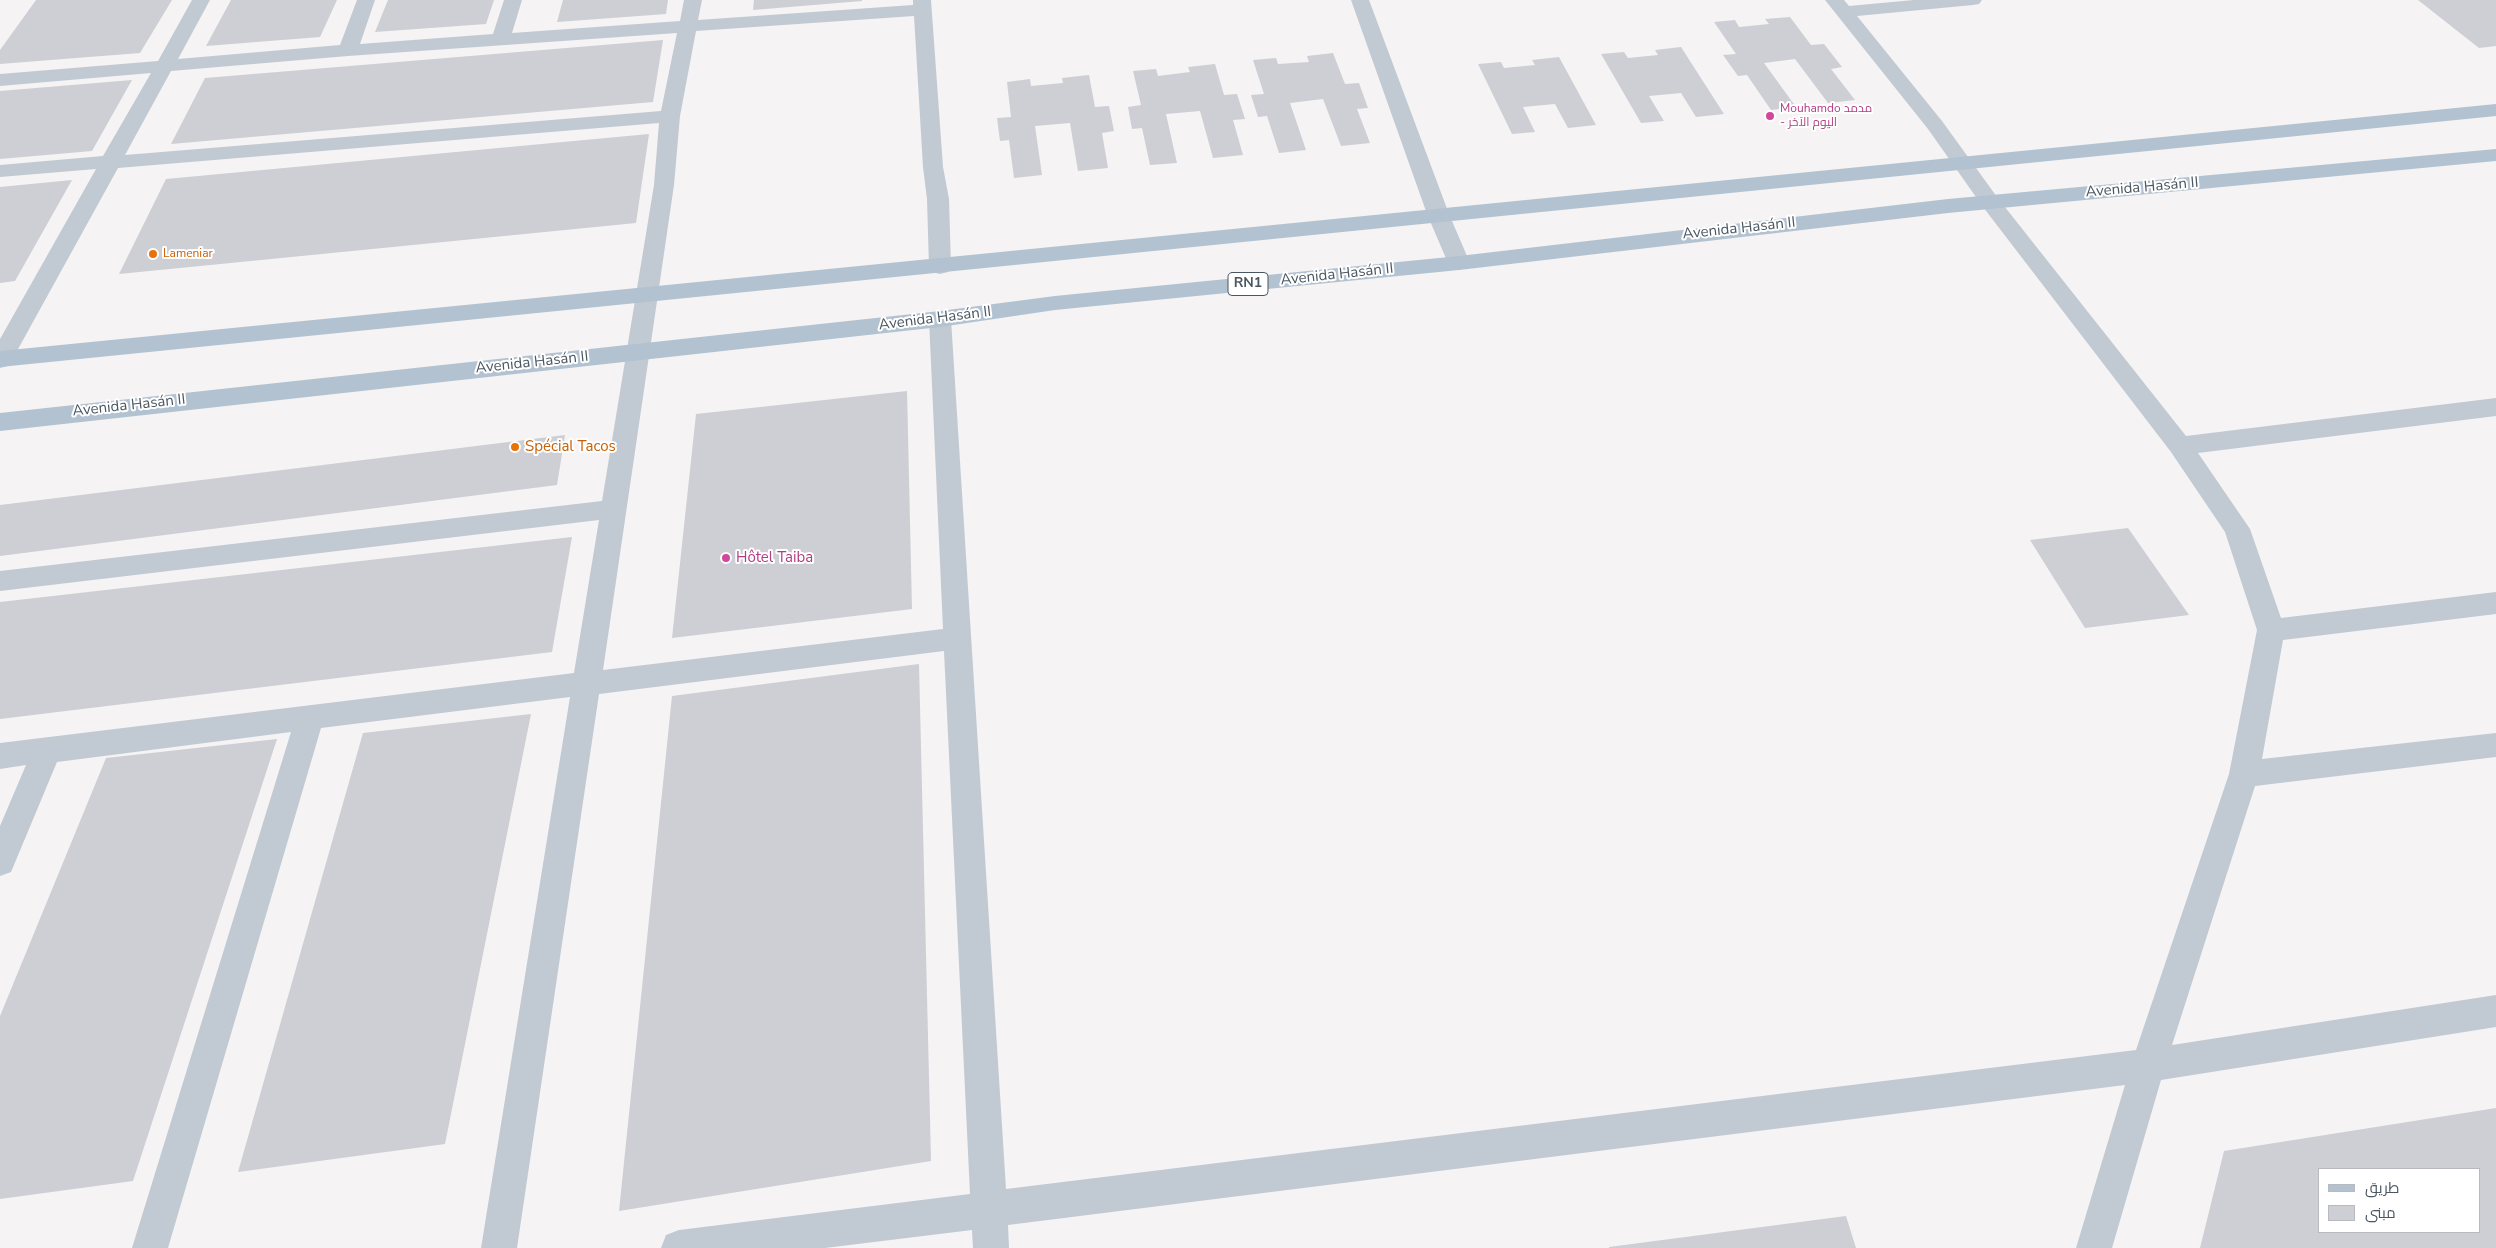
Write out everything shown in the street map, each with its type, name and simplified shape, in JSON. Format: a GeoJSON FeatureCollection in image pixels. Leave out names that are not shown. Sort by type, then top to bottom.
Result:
{"type":"FeatureCollection","features":[{"type":"Feature","properties":{"kind":"main road"},"geometry":{"type":"LineString","coordinates":[[0,359],[940,267],[1438,214],[2496,110]]}},
{"type":"Feature","properties":{"kind":"main road","name":"Avenida Hasán II"},"geometry":{"type":"LineString","coordinates":[[0,422],[940,319],[1055,303],[1459,263],[1699,233],[1990,202],[2496,155]]}},
{"type":"Feature","properties":{"kind":"street"},"geometry":{"type":"LineString","coordinates":[[0,359],[201,0]]}},
{"type":"Feature","properties":{"kind":"street"},"geometry":{"type":"LineString","coordinates":[[348,50],[366,0]]}},
{"type":"Feature","properties":{"kind":"street"},"geometry":{"type":"LineString","coordinates":[[500,40],[513,0]]}},
{"type":"Feature","properties":{"kind":"street"},"geometry":{"type":"LineString","coordinates":[[499,1248],[664,185],[670,116],[689,28],[693,0]]}},
{"type":"Feature","properties":{"kind":"street"},"geometry":{"type":"LineString","coordinates":[[1360,0],[1438,214],[1459,263]]}},
{"type":"Feature","properties":{"kind":"street"},"geometry":{"type":"LineString","coordinates":[[1839,6],[1973,0]]}},
{"type":"Feature","properties":{"kind":"street"},"geometry":{"type":"LineString","coordinates":[[0,80],[348,50],[689,28],[923,5],[933,167],[938,198],[940,267]]}},
{"type":"Feature","properties":{"kind":"street"},"geometry":{"type":"LineString","coordinates":[[1839,6],[1935,125],[1990,202],[2180,446],[2237,529],[2271,630],[2244,774],[2148,1065],[2094,1248]]}},
{"type":"Feature","properties":{"kind":"street"},"geometry":{"type":"LineString","coordinates":[[0,172],[110,161],[670,116]]}},
{"type":"Feature","properties":{"kind":"street"},"geometry":{"type":"LineString","coordinates":[[940,319],[991,1248]]}},
{"type":"Feature","properties":{"kind":"street"},"geometry":{"type":"LineString","coordinates":[[2180,446],[2496,407]]}},
{"type":"Feature","properties":{"kind":"street"},"geometry":{"type":"LineString","coordinates":[[0,580],[614,509]]}},
{"type":"Feature","properties":{"kind":"street"},"geometry":{"type":"LineString","coordinates":[[2271,630],[2496,603]]}},
{"type":"Feature","properties":{"kind":"street"},"geometry":{"type":"LineString","coordinates":[[0,756],[957,638]]}},
{"type":"Feature","properties":{"kind":"street"},"geometry":{"type":"LineString","coordinates":[[150,1248],[310,718]]}},
{"type":"Feature","properties":{"kind":"street"},"geometry":{"type":"LineString","coordinates":[[2244,774],[2496,745]]}},
{"type":"Feature","properties":{"kind":"street"},"geometry":{"type":"LineString","coordinates":[[0,862],[48,750]]}},
{"type":"Feature","properties":{"kind":"street"},"geometry":{"type":"LineString","coordinates":[[679,1248],[2148,1065],[2496,1010]]}},
{"type":"Feature","properties":{"kind":"building"},"geometry":{"type":"Polygon","coordinates":[[[36,0],[172,0],[140,53],[0,64],[0,50],[36,0]]]}},
{"type":"Feature","properties":{"kind":"building"},"geometry":{"type":"Polygon","coordinates":[[[231,0],[337,0],[320,37],[206,46],[231,0]]]}},
{"type":"Feature","properties":{"kind":"building"},"geometry":{"type":"Polygon","coordinates":[[[388,0],[494,0],[486,24],[375,32],[388,0]]]}},
{"type":"Feature","properties":{"kind":"building"},"geometry":{"type":"Polygon","coordinates":[[[563,0],[668,0],[666,14],[557,22],[563,0]]]}},
{"type":"Feature","properties":{"kind":"building"},"geometry":{"type":"Polygon","coordinates":[[[754,0],[862,0],[862,1],[753,10],[754,0]]]}},
{"type":"Feature","properties":{"kind":"building"},"geometry":{"type":"Polygon","coordinates":[[[2418,0],[2496,0],[2496,46],[2479,48],[2418,0]]]}},
{"type":"Feature","properties":{"kind":"building"},"geometry":{"type":"Polygon","coordinates":[[[1790,17],[1811,45],[1824,44],[1842,67],[1831,69],[1855,100],[1828,103],[1795,59],[1764,63],[1796,107],[1771,110],[1747,75],[1738,76],[1723,55],[1736,54],[1714,22],[1735,20],[1739,27],[1769,24],[1765,19],[1790,17]]]}},
{"type":"Feature","properties":{"kind":"building"},"geometry":{"type":"Polygon","coordinates":[[[663,40],[653,102],[171,144],[205,78],[663,40]]]}},
{"type":"Feature","properties":{"kind":"building"},"geometry":{"type":"Polygon","coordinates":[[[1681,47],[1724,114],[1696,117],[1681,93],[1649,96],[1664,121],[1641,123],[1601,54],[1624,52],[1628,58],[1658,55],[1655,50],[1681,47]]]}},
{"type":"Feature","properties":{"kind":"building"},"geometry":{"type":"Polygon","coordinates":[[[1333,53],[1345,84],[1359,83],[1368,108],[1357,109],[1370,143],[1341,146],[1323,99],[1290,103],[1306,150],[1279,153],[1267,116],[1258,117],[1251,95],[1264,94],[1253,60],[1276,58],[1278,64],[1309,62],[1307,56],[1333,53]]]}},
{"type":"Feature","properties":{"kind":"building"},"geometry":{"type":"Polygon","coordinates":[[[1559,57],[1596,125],[1568,128],[1555,104],[1523,107],[1535,132],[1512,134],[1478,64],[1501,62],[1504,68],[1535,65],[1532,60],[1559,57]]]}},
{"type":"Feature","properties":{"kind":"building"},"geometry":{"type":"Polygon","coordinates":[[[1215,64],[1224,95],[1237,94],[1245,119],[1233,120],[1243,155],[1213,158],[1200,111],[1166,114],[1177,163],[1150,165],[1142,128],[1132,129],[1128,107],[1141,105],[1133,71],[1156,69],[1158,76],[1190,72],[1188,67],[1215,64]]]}},
{"type":"Feature","properties":{"kind":"building"},"geometry":{"type":"Polygon","coordinates":[[[1089,75],[1095,107],[1109,106],[1114,131],[1102,133],[1108,168],[1078,171],[1070,123],[1035,126],[1042,175],[1014,178],[1009,140],[1000,141],[997,118],[1011,117],[1007,82],[1030,79],[1031,86],[1063,83],[1062,78],[1089,75]]]}},
{"type":"Feature","properties":{"kind":"building"},"geometry":{"type":"Polygon","coordinates":[[[132,80],[92,151],[0,159],[0,91],[132,80]]]}},
{"type":"Feature","properties":{"kind":"building"},"geometry":{"type":"Polygon","coordinates":[[[649,134],[636,223],[119,274],[166,179],[649,134]]]}},
{"type":"Feature","properties":{"kind":"building"},"geometry":{"type":"Polygon","coordinates":[[[72,180],[15,281],[0,283],[0,187],[72,180]]]}},
{"type":"Feature","properties":{"kind":"building"},"geometry":{"type":"Polygon","coordinates":[[[907,391],[912,609],[672,638],[696,414],[907,391]]]}},
{"type":"Feature","properties":{"kind":"building"},"geometry":{"type":"Polygon","coordinates":[[[565,435],[557,485],[0,556],[0,505],[565,435]]]}},
{"type":"Feature","properties":{"kind":"building"},"geometry":{"type":"Polygon","coordinates":[[[2128,528],[2189,615],[2085,628],[2030,540],[2128,528]]]}},
{"type":"Feature","properties":{"kind":"building"},"geometry":{"type":"Polygon","coordinates":[[[572,537],[552,652],[0,719],[0,602],[572,537]]]}},
{"type":"Feature","properties":{"kind":"building"},"geometry":{"type":"Polygon","coordinates":[[[919,664],[931,1161],[619,1211],[672,696],[919,664]]]}},
{"type":"Feature","properties":{"kind":"building"},"geometry":{"type":"Polygon","coordinates":[[[531,714],[445,1144],[238,1172],[363,733],[531,714]]]}},
{"type":"Feature","properties":{"kind":"building"},"geometry":{"type":"Polygon","coordinates":[[[277,739],[133,1181],[0,1199],[0,1016],[106,758],[277,739]]]}},
{"type":"Feature","properties":{"kind":"building"},"geometry":{"type":"Polygon","coordinates":[[[2496,1108],[2496,1248],[2200,1248],[2224,1151],[2496,1108]]]}},
{"type":"Feature","properties":{"kind":"building"},"geometry":{"type":"Polygon","coordinates":[[[1846,1216],[1856,1248],[1609,1248],[1609,1247],[1846,1216]]]}},
{"type":"Feature","properties":{"kind":"place","name":"Mouhamdo مدمد - اليوم الآخر"},"geometry":{"type":"Point","coordinates":[1770,116]}},
{"type":"Feature","properties":{"kind":"place","name":"Lameniar"},"geometry":{"type":"Point","coordinates":[153,254]}},
{"type":"Feature","properties":{"kind":"place","name":"Spécial Tacos"},"geometry":{"type":"Point","coordinates":[515,447]}},
{"type":"Feature","properties":{"kind":"place","name":"Hôtel Taiba"},"geometry":{"type":"Point","coordinates":[726,558]}}]}
